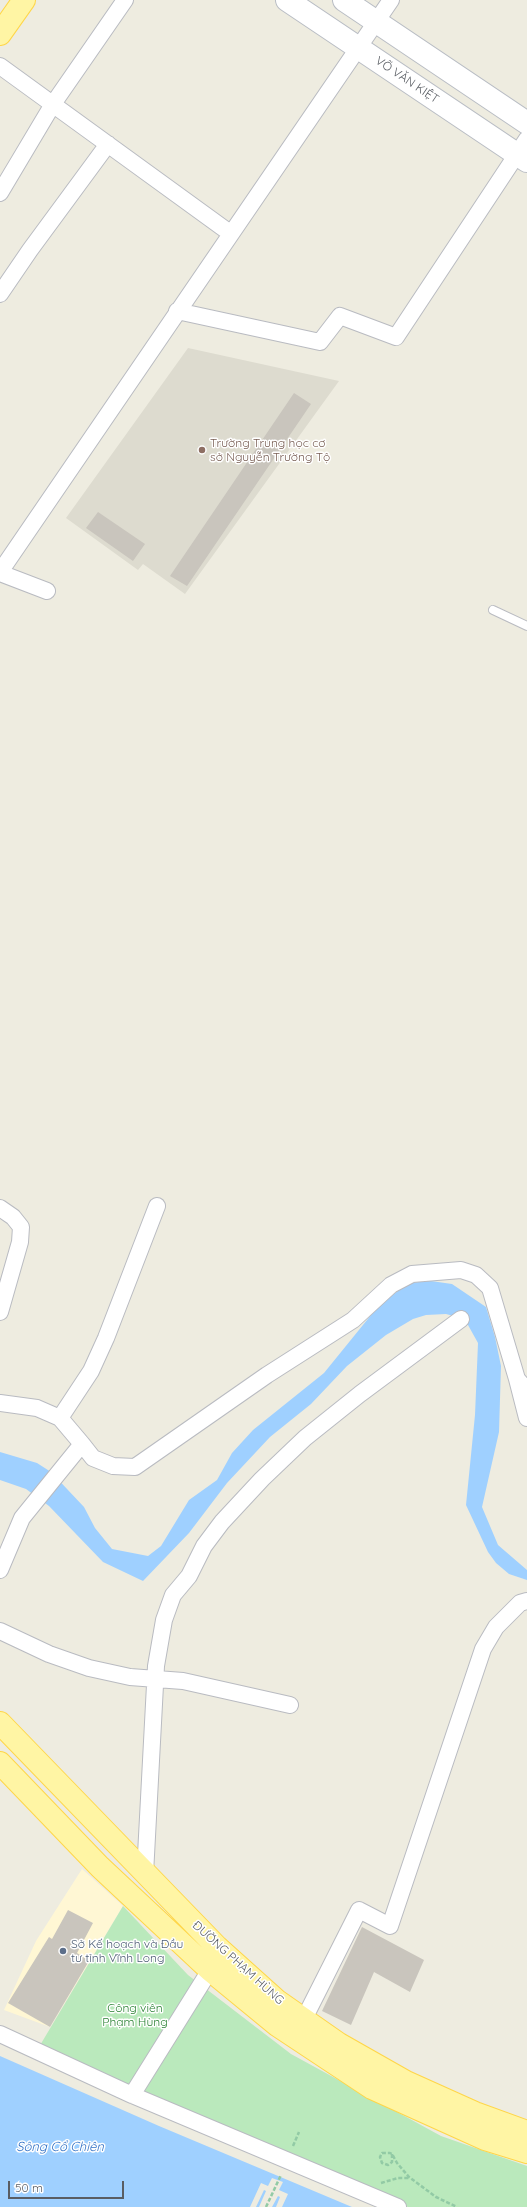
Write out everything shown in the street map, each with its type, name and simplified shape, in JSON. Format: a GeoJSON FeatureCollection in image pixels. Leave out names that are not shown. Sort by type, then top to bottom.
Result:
{"type":"FeatureCollection","features":[{"type":"Feature","properties":{"kind":"main road"},"geometry":{"type":"LineString","coordinates":[[0,34],[24,0]]}},
{"type":"Feature","properties":{"kind":"main road","name":"VÕ VĂN KIỆT"},"geometry":{"type":"LineString","coordinates":[[287,0],[360,48],[524,151]]}},
{"type":"Feature","properties":{"kind":"main road"},"geometry":{"type":"LineString","coordinates":[[344,0],[527,123]]}},
{"type":"Feature","properties":{"kind":"main road","name":"ĐƯỜNG PHẠM HÙNG"},"geometry":{"type":"LineString","coordinates":[[0,1723],[217,1947],[276,2000],[339,2044],[406,2082],[476,2113],[527,2132]]}},
{"type":"Feature","properties":{"kind":"main road","name":"ĐƯỜNG PHẠM HÙNG"},"geometry":{"type":"LineString","coordinates":[[0,1762],[100,1867],[210,1970],[277,2025],[372,2088],[485,2139],[527,2152]]}},
{"type":"Feature","properties":{"kind":"main road"},"geometry":{"type":"LineString","coordinates":[[100,1867],[121,1849]]}},
{"type":"Feature","properties":{"kind":"street"},"geometry":{"type":"LineString","coordinates":[[0,193],[53,104],[124,0]]}},
{"type":"Feature","properties":{"kind":"street"},"geometry":{"type":"LineString","coordinates":[[47,591],[0,573],[230,233],[360,48],[391,0]]}},
{"type":"Feature","properties":{"kind":"street"},"geometry":{"type":"LineString","coordinates":[[0,66],[230,233]]}},
{"type":"Feature","properties":{"kind":"street"},"geometry":{"type":"LineString","coordinates":[[0,294],[30,250],[108,144]]}},
{"type":"Feature","properties":{"kind":"street"},"geometry":{"type":"LineString","coordinates":[[177,311],[320,342],[340,316],[396,337],[524,151]]}},
{"type":"Feature","properties":{"kind":"street"},"geometry":{"type":"LineString","coordinates":[[60,1418],[92,1371],[157,1206]]}},
{"type":"Feature","properties":{"kind":"street"},"geometry":{"type":"LineString","coordinates":[[0,1208],[13,1217],[21,1227],[20,1242],[0,1312]]}},
{"type":"Feature","properties":{"kind":"street"},"geometry":{"type":"LineString","coordinates":[[0,1403],[37,1408],[60,1418],[93,1458],[113,1466],[135,1467],[267,1375],[353,1320],[391,1285],[412,1274],[461,1270],[476,1275],[490,1288],[522,1383],[527,1418]]}},
{"type":"Feature","properties":{"kind":"street"},"geometry":{"type":"LineString","coordinates":[[145,1874],[156,1679],[164,1620],[173,1595],[189,1576],[204,1546],[222,1522],[262,1478],[305,1438],[360,1394],[461,1319]]}},
{"type":"Feature","properties":{"kind":"street"},"geometry":{"type":"LineString","coordinates":[[0,1570],[22,1518],[82,1444]]}},
{"type":"Feature","properties":{"kind":"street"},"geometry":{"type":"LineString","coordinates":[[304,2019],[359,1910],[390,1926],[483,1648],[496,1627],[520,1603],[527,1601]]}},
{"type":"Feature","properties":{"kind":"street"},"geometry":{"type":"LineString","coordinates":[[0,1631],[49,1654],[89,1668],[130,1676],[183,1681],[290,1705]]}},
{"type":"Feature","properties":{"kind":"street"},"geometry":{"type":"LineString","coordinates":[[132,2095],[210,1970]]}},
{"type":"Feature","properties":{"kind":"street"},"geometry":{"type":"LineString","coordinates":[[0,2034],[132,2095],[398,2207]]}},
{"type":"Feature","properties":{"kind":"lane"},"geometry":{"type":"LineString","coordinates":[[493,610],[527,626]]}},
{"type":"Feature","properties":{"kind":"path"},"geometry":{"type":"LineString","coordinates":[[392,2154],[392,2162],[386,2165],[382,2163],[380,2157],[382,2153],[388,2152],[392,2154],[410,2178],[436,2197],[457,2207]]}},
{"type":"Feature","properties":{"kind":"path"},"geometry":{"type":"LineString","coordinates":[[368,2194],[376,2185],[386,2181],[410,2178]]}},
{"type":"Feature","properties":{"kind":"shaded area","name":"Trường Trung học cơ sở Nguyễn Trường Tộ"},"geometry":{"type":"Polygon","coordinates":[[[188,348],[339,381],[185,594],[143,564],[138,570],[66,518],[188,348]]]}},
{"type":"Feature","properties":{"kind":"shaded area","name":"Sở Kế hoạch và Đầu tư tỉnh Vĩnh Long"},"geometry":{"type":"Polygon","coordinates":[[[82,1869],[123,1906],[50,2027],[4,2010],[36,1941],[82,1869]]]}},
{"type":"Feature","properties":{"kind":"green space","name":"Công viên Phạm Hùng"},"geometry":{"type":"Polygon","coordinates":[[[123,1906],[188,1975],[291,2054],[441,2136],[527,2166],[527,2207],[408,2207],[287,2157],[154,2096],[39,2047],[123,1906]]]}},
{"type":"Feature","properties":{"kind":"water"},"geometry":{"type":"Polygon","coordinates":[[[431,1281],[452,1284],[486,1307],[495,1337],[501,1366],[499,1432],[482,1507],[498,1545],[527,1570],[527,1580],[509,1574],[496,1563],[488,1552],[466,1505],[475,1415],[478,1343],[468,1325],[461,1318],[446,1314],[426,1315],[413,1319],[386,1335],[347,1366],[311,1404],[270,1437],[227,1483],[189,1533],[143,1581],[103,1562],[49,1506],[26,1489],[0,1480],[0,1452],[37,1463],[51,1472],[84,1507],[95,1528],[112,1549],[148,1556],[161,1546],[189,1500],[217,1480],[232,1453],[253,1430],[324,1373],[380,1304],[409,1283],[431,1281]]]}},
{"type":"Feature","properties":{"kind":"water","name":"Sông Cổ Chiên"},"geometry":{"type":"Polygon","coordinates":[[[0,2056],[159,2126],[352,2207],[0,2207],[0,2056]]]}},
{"type":"Feature","properties":{"kind":"pier"},"geometry":{"type":"Polygon","coordinates":[[[272,2178],[283,2182],[279,2190],[288,2194],[282,2207],[276,2207],[280,2197],[278,2196],[272,2207],[259,2207],[266,2191],[264,2190],[256,2207],[250,2207],[261,2183],[268,2186],[272,2178]]]}},
{"type":"Feature","properties":{"kind":"building"},"geometry":{"type":"Polygon","coordinates":[[[294,393],[311,404],[187,586],[170,576],[294,393]]]}},
{"type":"Feature","properties":{"kind":"building"},"geometry":{"type":"Polygon","coordinates":[[[98,512],[145,544],[133,561],[86,528],[98,512]]]}},
{"type":"Feature","properties":{"kind":"building"},"geometry":{"type":"Polygon","coordinates":[[[68,1910],[93,1923],[77,1953],[89,1961],[50,2027],[8,2003],[49,1937],[52,1939],[68,1910]]]}},
{"type":"Feature","properties":{"kind":"building"},"geometry":{"type":"Polygon","coordinates":[[[362,1927],[424,1960],[410,1992],[374,1972],[351,2025],[322,2011],[362,1927]]]}},
{"type":"Feature","properties":{"kind":"place","name":"Trường Trung học cơ sở Nguyễn Trường Tộ"},"geometry":{"type":"Point","coordinates":[202,450]}},
{"type":"Feature","properties":{"kind":"place","name":"Sở Kế hoạch và Đầu tư tỉnh Vĩnh Long"},"geometry":{"type":"Point","coordinates":[63,1951]}}]}
